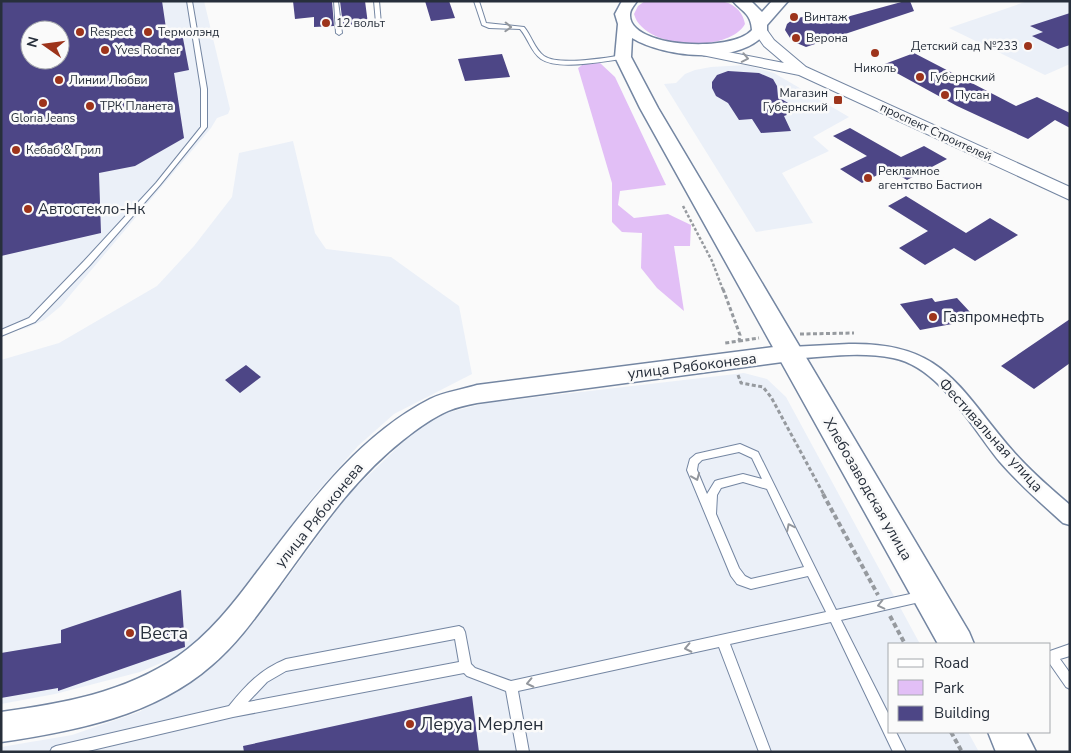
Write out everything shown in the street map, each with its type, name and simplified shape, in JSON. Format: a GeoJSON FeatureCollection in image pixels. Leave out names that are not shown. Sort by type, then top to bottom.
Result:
{"type":"FeatureCollection","features":[{"type":"Feature","properties":{"kind":"main road"},"geometry":{"type":"LineString","coordinates":[[740,1],[756,13],[759,26],[769,43],[803,71]]}},
{"type":"Feature","properties":{"kind":"main road"},"geometry":{"type":"LineString","coordinates":[[697,50],[738,45],[752,38],[759,26],[780,1]]}},
{"type":"Feature","properties":{"kind":"main road"},"geometry":{"type":"LineString","coordinates":[[625,3],[621,15],[625,25],[635,34],[652,42],[673,48],[697,50],[803,71]]}},
{"type":"Feature","properties":{"kind":"main road"},"geometry":{"type":"LineString","coordinates":[[625,25],[622,58],[640,65],[673,48]]}},
{"type":"Feature","properties":{"kind":"main road","name":"Хлебозаводская улица"},"geometry":{"type":"LineString","coordinates":[[640,65],[649,108],[955,643]]}},
{"type":"Feature","properties":{"kind":"main road","name":"проспект Строителей"},"geometry":{"type":"LineString","coordinates":[[803,71],[1070,194]]}},
{"type":"Feature","properties":{"kind":"main road"},"geometry":{"type":"LineString","coordinates":[[1007,733],[1017,752]]}},
{"type":"Feature","properties":{"kind":"street","name":"улица Рябоконева"},"geometry":{"type":"LineString","coordinates":[[1,726],[63,718],[114,704],[169,678],[201,656],[231,627],[352,472],[398,429],[439,405],[477,394],[733,361],[785,344]]}},
{"type":"Feature","properties":{"kind":"street","name":"Фестивальная улица"},"geometry":{"type":"LineString","coordinates":[[785,344],[903,354],[923,364],[947,384],[1008,458],[1070,517]]}},
{"type":"Feature","properties":{"kind":"lane"},"geometry":{"type":"LineString","coordinates":[[1,333],[32,320],[87,263],[158,184],[204,127],[204,89],[189,1]]}},
{"type":"Feature","properties":{"kind":"lane"},"geometry":{"type":"LineString","coordinates":[[336,1],[339,34]]}},
{"type":"Feature","properties":{"kind":"lane"},"geometry":{"type":"LineString","coordinates":[[376,1],[379,23]]}},
{"type":"Feature","properties":{"kind":"lane"},"geometry":{"type":"LineString","coordinates":[[476,1],[484,24],[522,28],[541,56],[547,60],[559,62],[622,58]]}},
{"type":"Feature","properties":{"kind":"lane"},"geometry":{"type":"LineString","coordinates":[[812,570],[751,584],[741,580],[735,572],[692,470],[693,462],[698,457],[740,448],[748,450],[755,455],[812,570],[888,727]]}},
{"type":"Feature","properties":{"kind":"lane"},"geometry":{"type":"LineString","coordinates":[[711,516],[712,495],[718,484],[743,478],[770,486]]}},
{"type":"Feature","properties":{"kind":"lane"},"geometry":{"type":"LineString","coordinates":[[233,711],[256,682],[271,670],[286,665],[459,632],[466,667],[471,672],[511,687],[929,595]]}},
{"type":"Feature","properties":{"kind":"lane"},"geometry":{"type":"LineString","coordinates":[[723,640],[765,752]]}},
{"type":"Feature","properties":{"kind":"lane"},"geometry":{"type":"LineString","coordinates":[[1051,656],[1070,650]]}},
{"type":"Feature","properties":{"kind":"lane"},"geometry":{"type":"LineString","coordinates":[[1051,657],[1070,684]]}},
{"type":"Feature","properties":{"kind":"lane"},"geometry":{"type":"LineString","coordinates":[[56,752],[233,711],[466,667]]}},
{"type":"Feature","properties":{"kind":"lane"},"geometry":{"type":"LineString","coordinates":[[511,687],[523,752]]}},
{"type":"Feature","properties":{"kind":"lane"},"geometry":{"type":"LineString","coordinates":[[891,733],[900,752]]}},
{"type":"Feature","properties":{"kind":"path"},"geometry":{"type":"LineString","coordinates":[[681,202],[712,261],[740,335],[739,341],[725,344],[741,383],[763,387],[771,397],[904,643]]}},
{"type":"Feature","properties":{"kind":"path"},"geometry":{"type":"LineString","coordinates":[[952,733],[962,752]]}},
{"type":"Feature","properties":{"kind":"shaded area","name":"ТРК Планета"},"geometry":{"type":"Polygon","coordinates":[[[1,1],[204,1],[230,109],[228,114],[217,118],[211,128],[61,306],[44,320],[27,328],[1,334],[1,1]]]}},
{"type":"Feature","properties":{"kind":"shaded area","name":"Детский сад №233"},"geometry":{"type":"Polygon","coordinates":[[[1028,1],[1070,1],[1070,64],[1045,75],[949,28],[1028,1]]]}},
{"type":"Feature","properties":{"kind":"shaded area"},"geometry":{"type":"Polygon","coordinates":[[[746,65],[774,73],[849,117],[813,137],[829,151],[782,173],[813,223],[756,232],[664,84],[676,83],[685,74],[695,70],[746,65]]]}},
{"type":"Feature","properties":{"kind":"shaded area"},"geometry":{"type":"Polygon","coordinates":[[[293,141],[315,233],[326,249],[391,257],[459,306],[472,374],[394,414],[358,446],[316,493],[222,615],[184,653],[140,672],[55,694],[1,704],[1,360],[59,343],[157,286],[194,246],[232,197],[239,153],[293,141]]]}},
{"type":"Feature","properties":{"kind":"shaded area"},"geometry":{"type":"Polygon","coordinates":[[[744,373],[767,379],[786,397],[919,643],[888,643],[888,733],[969,733],[979,752],[1,752],[1,747],[72,735],[139,712],[195,680],[228,652],[260,615],[348,495],[423,423],[446,413],[486,403],[744,373]]]}},
{"type":"Feature","properties":{"kind":"green space"},"geometry":{"type":"Polygon","coordinates":[[[645,1],[725,2],[738,10],[743,16],[745,24],[736,34],[722,40],[705,43],[686,43],[669,40],[653,35],[641,26],[634,14],[638,6],[645,1]]]}},
{"type":"Feature","properties":{"kind":"green space"},"geometry":{"type":"Polygon","coordinates":[[[585,63],[600,63],[615,77],[666,185],[620,191],[618,205],[634,218],[668,214],[691,225],[690,246],[674,246],[684,311],[657,288],[641,268],[642,233],[622,232],[612,222],[612,183],[578,68],[585,63]]]}},
{"type":"Feature","properties":{"kind":"building","name":"ТРК Планета"},"geometry":{"type":"Polygon","coordinates":[[[1,1],[162,1],[167,35],[182,33],[189,70],[174,73],[184,138],[135,166],[99,173],[101,233],[1,256],[1,1]]]}},
{"type":"Feature","properties":{"kind":"building"},"geometry":{"type":"Polygon","coordinates":[[[293,1],[332,1],[334,26],[314,27],[314,17],[295,19],[293,1]]]}},
{"type":"Feature","properties":{"kind":"building"},"geometry":{"type":"Polygon","coordinates":[[[340,1],[365,1],[368,24],[343,26],[340,1]]]}},
{"type":"Feature","properties":{"kind":"building"},"geometry":{"type":"Polygon","coordinates":[[[425,1],[449,1],[455,18],[431,21],[425,1]]]}},
{"type":"Feature","properties":{"kind":"building"},"geometry":{"type":"Polygon","coordinates":[[[910,1],[914,11],[806,47],[792,41],[785,30],[787,24],[792,20],[802,17],[808,17],[821,24],[910,1]]]}},
{"type":"Feature","properties":{"kind":"building"},"geometry":{"type":"Polygon","coordinates":[[[1070,13],[1070,45],[1058,49],[1032,36],[1043,32],[1030,26],[1070,13]]]}},
{"type":"Feature","properties":{"kind":"building"},"geometry":{"type":"Polygon","coordinates":[[[914,53],[1016,106],[1037,97],[1070,113],[1070,128],[1055,120],[1028,139],[957,106],[882,65],[914,53]]]}},
{"type":"Feature","properties":{"kind":"building"},"geometry":{"type":"Polygon","coordinates":[[[502,54],[510,77],[465,81],[458,59],[502,54]]]}},
{"type":"Feature","properties":{"kind":"building"},"geometry":{"type":"Polygon","coordinates":[[[728,71],[759,73],[773,79],[777,86],[778,97],[800,110],[784,116],[791,131],[761,133],[752,119],[739,120],[728,103],[716,96],[712,88],[712,82],[717,75],[728,71]]]}},
{"type":"Feature","properties":{"kind":"building"},"geometry":{"type":"Polygon","coordinates":[[[850,128],[901,157],[924,146],[947,159],[907,180],[889,169],[862,183],[840,169],[867,156],[833,136],[850,128]]]}},
{"type":"Feature","properties":{"kind":"building"},"geometry":{"type":"Polygon","coordinates":[[[906,196],[966,233],[990,218],[1018,235],[975,261],[954,248],[925,265],[899,248],[928,231],[888,206],[906,196]]]}},
{"type":"Feature","properties":{"kind":"building"},"geometry":{"type":"Polygon","coordinates":[[[932,298],[935,302],[957,298],[970,312],[946,316],[952,324],[920,330],[900,304],[932,298]]]}},
{"type":"Feature","properties":{"kind":"building"},"geometry":{"type":"Polygon","coordinates":[[[1070,319],[1070,363],[1034,389],[1001,366],[1070,319]]]}},
{"type":"Feature","properties":{"kind":"building"},"geometry":{"type":"Polygon","coordinates":[[[246,365],[261,377],[240,393],[225,380],[246,365]]]}},
{"type":"Feature","properties":{"kind":"building"},"geometry":{"type":"Polygon","coordinates":[[[181,590],[185,647],[58,691],[58,688],[1,698],[1,653],[61,643],[61,630],[181,590]]]}},
{"type":"Feature","properties":{"kind":"building","name":"Леруа Мерлен"},"geometry":{"type":"Polygon","coordinates":[[[472,696],[479,752],[244,752],[243,746],[472,696]]]}},
{"type":"Feature","properties":{"kind":"place","name":"Винтаж"},"geometry":{"type":"Point","coordinates":[794,17]}},
{"type":"Feature","properties":{"kind":"place","name":"12 вольт"},"geometry":{"type":"Point","coordinates":[326,23]}},
{"type":"Feature","properties":{"kind":"place","name":"Respect"},"geometry":{"type":"Point","coordinates":[80,32]}},
{"type":"Feature","properties":{"kind":"place","name":"Термолэнд"},"geometry":{"type":"Point","coordinates":[148,32]}},
{"type":"Feature","properties":{"kind":"place","name":"Верона"},"geometry":{"type":"Point","coordinates":[796,38]}},
{"type":"Feature","properties":{"kind":"place","name":"Детский сад №233"},"geometry":{"type":"Point","coordinates":[1028,46]}},
{"type":"Feature","properties":{"kind":"place","name":"Yves Rocher"},"geometry":{"type":"Point","coordinates":[105,50]}},
{"type":"Feature","properties":{"kind":"place","name":"Николь"},"geometry":{"type":"Point","coordinates":[875,53]}},
{"type":"Feature","properties":{"kind":"place","name":"Губернский"},"geometry":{"type":"Point","coordinates":[920,77]}},
{"type":"Feature","properties":{"kind":"place","name":"Линии Любви"},"geometry":{"type":"Point","coordinates":[59,80]}},
{"type":"Feature","properties":{"kind":"place","name":"Пусан"},"geometry":{"type":"Point","coordinates":[945,95]}},
{"type":"Feature","properties":{"kind":"place","name":"Магазин Губернский"},"geometry":{"type":"Point","coordinates":[838,100]}},
{"type":"Feature","properties":{"kind":"place","name":"Gloria Jeans"},"geometry":{"type":"Point","coordinates":[43,103]}},
{"type":"Feature","properties":{"kind":"place","name":"ТРК Планета"},"geometry":{"type":"Point","coordinates":[90,106]}},
{"type":"Feature","properties":{"kind":"place","name":"Кeбаб & Грил"},"geometry":{"type":"Point","coordinates":[16,150]}},
{"type":"Feature","properties":{"kind":"place","name":"Рекламное агентство Бастион"},"geometry":{"type":"Point","coordinates":[868,178]}},
{"type":"Feature","properties":{"kind":"place","name":"Автостекло-Нк"},"geometry":{"type":"Point","coordinates":[28,209]}},
{"type":"Feature","properties":{"kind":"place","name":"Газпромнефть"},"geometry":{"type":"Point","coordinates":[933,317]}},
{"type":"Feature","properties":{"kind":"place","name":"Веста"},"geometry":{"type":"Point","coordinates":[130,633]}},
{"type":"Feature","properties":{"kind":"place","name":"Леруа Мерлен"},"geometry":{"type":"Point","coordinates":[410,724]}}]}
